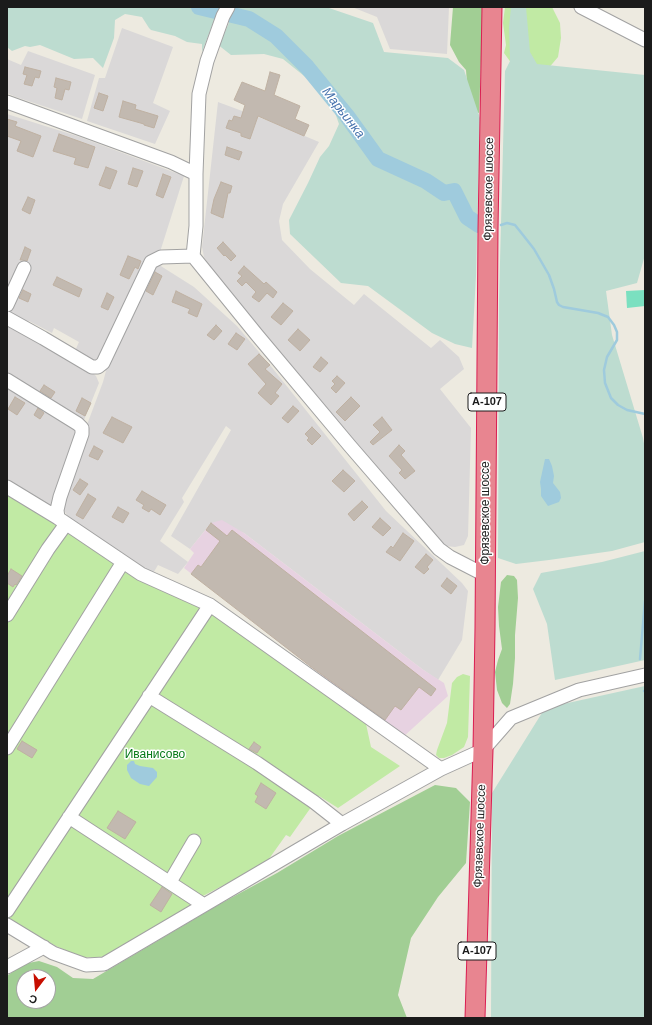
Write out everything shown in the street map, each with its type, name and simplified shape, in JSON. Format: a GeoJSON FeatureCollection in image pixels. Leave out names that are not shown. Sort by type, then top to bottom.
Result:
{"type":"FeatureCollection","features":[{"type":"Feature","properties":{"kind":"highway","name":"Фрязевское шоссе"},"geometry":{"type":"LineString","coordinates":[[475,1018],[483,750],[486,575],[488,260],[492,7]]}},
{"type":"Feature","properties":{"kind":"street"},"geometry":{"type":"LineString","coordinates":[[581,7],[645,40]]}},
{"type":"Feature","properties":{"kind":"street"},"geometry":{"type":"LineString","coordinates":[[226,11],[207,61],[199,94],[196,226],[193,256],[350,446],[439,549],[450,557],[486,575]]}},
{"type":"Feature","properties":{"kind":"street"},"geometry":{"type":"LineString","coordinates":[[7,102],[171,162],[196,174]]}},
{"type":"Feature","properties":{"kind":"street"},"geometry":{"type":"LineString","coordinates":[[7,318],[92,367],[98,367],[102,363],[151,262],[161,258],[193,256]]}},
{"type":"Feature","properties":{"kind":"street"},"geometry":{"type":"LineString","coordinates":[[7,305],[24,268]]}},
{"type":"Feature","properties":{"kind":"street"},"geometry":{"type":"LineString","coordinates":[[7,380],[78,424],[82,428],[82,434],[60,497],[57,510],[62,521]]}},
{"type":"Feature","properties":{"kind":"street"},"geometry":{"type":"LineString","coordinates":[[7,487],[62,521],[141,574],[210,605],[441,768]]}},
{"type":"Feature","properties":{"kind":"street"},"geometry":{"type":"LineString","coordinates":[[7,615],[48,549],[62,521]]}},
{"type":"Feature","properties":{"kind":"street"},"geometry":{"type":"LineString","coordinates":[[7,748],[123,562]]}},
{"type":"Feature","properties":{"kind":"street"},"geometry":{"type":"LineString","coordinates":[[7,911],[210,605]]}},
{"type":"Feature","properties":{"kind":"street"},"geometry":{"type":"LineString","coordinates":[[7,925],[53,953],[86,965],[104,964],[342,824],[441,768],[483,750],[512,718],[579,690],[645,675]]}},
{"type":"Feature","properties":{"kind":"street"},"geometry":{"type":"LineString","coordinates":[[149,696],[257,763],[314,802],[342,824]]}},
{"type":"Feature","properties":{"kind":"street"},"geometry":{"type":"LineString","coordinates":[[69,817],[204,905]]}},
{"type":"Feature","properties":{"kind":"street"},"geometry":{"type":"LineString","coordinates":[[170,882],[194,841]]}},
{"type":"Feature","properties":{"kind":"street"},"geometry":{"type":"LineString","coordinates":[[7,968],[44,947]]}},
{"type":"Feature","properties":{"kind":"shaded area"},"geometry":{"type":"Polygon","coordinates":[[[352,7],[449,7],[447,54],[390,49],[377,17],[352,7]]]}},
{"type":"Feature","properties":{"kind":"shaded area"},"geometry":{"type":"Polygon","coordinates":[[[122,28],[173,47],[153,103],[170,111],[155,144],[87,121],[99,78],[105,78],[122,28]]]}},
{"type":"Feature","properties":{"kind":"shaded area"},"geometry":{"type":"Polygon","coordinates":[[[28,51],[95,75],[82,119],[7,93],[7,59],[21,65],[28,51]]]}},
{"type":"Feature","properties":{"kind":"shaded area"},"geometry":{"type":"Polygon","coordinates":[[[218,102],[319,142],[283,204],[279,221],[282,240],[310,269],[354,305],[364,294],[431,348],[440,340],[459,357],[464,369],[440,389],[471,428],[468,536],[464,545],[455,547],[446,546],[438,541],[214,274],[204,257],[202,247],[218,102]]]}},
{"type":"Feature","properties":{"kind":"shaded area"},"geometry":{"type":"Polygon","coordinates":[[[7,114],[80,137],[184,176],[160,252],[101,359],[97,358],[93,364],[74,353],[79,342],[54,328],[52,333],[29,321],[27,324],[7,313],[7,114]]]}},
{"type":"Feature","properties":{"kind":"shaded area"},"geometry":{"type":"Polygon","coordinates":[[[156,263],[194,287],[237,326],[270,365],[386,511],[462,583],[468,591],[462,640],[438,680],[244,533],[211,523],[190,549],[171,536],[231,430],[226,426],[182,498],[184,502],[160,541],[188,562],[178,574],[158,565],[152,575],[72,522],[63,509],[62,504],[88,422],[103,382],[106,371],[104,370],[156,263]]]}},
{"type":"Feature","properties":{"kind":"shaded area"},"geometry":{"type":"Polygon","coordinates":[[[7,324],[88,369],[96,376],[99,383],[84,420],[80,420],[7,374],[7,324]]]}},
{"type":"Feature","properties":{"kind":"shaded area"},"geometry":{"type":"Polygon","coordinates":[[[7,386],[78,430],[50,507],[7,481],[7,386]]]}},
{"type":"Feature","properties":{"kind":"shaded area"},"geometry":{"type":"Polygon","coordinates":[[[222,520],[244,533],[422,669],[444,683],[448,696],[402,738],[184,568],[194,553],[190,549],[211,523],[222,520]]]}},
{"type":"Feature","properties":{"kind":"green space"},"geometry":{"type":"Polygon","coordinates":[[[7,7],[219,7],[202,52],[202,44],[187,42],[175,36],[151,30],[142,17],[125,14],[115,20],[114,38],[103,68],[93,58],[74,59],[40,45],[30,47],[25,46],[12,51],[7,47],[7,7]]]}},
{"type":"Feature","properties":{"kind":"green space"},"geometry":{"type":"Polygon","coordinates":[[[236,7],[329,8],[373,23],[384,52],[448,58],[464,70],[480,118],[476,276],[472,348],[455,344],[432,333],[368,286],[341,283],[290,234],[289,220],[320,157],[329,146],[339,124],[329,96],[283,59],[264,54],[231,55],[217,44],[224,34],[236,7]]]}},
{"type":"Feature","properties":{"kind":"green space"},"geometry":{"type":"Polygon","coordinates":[[[453,7],[483,7],[479,113],[469,110],[466,70],[459,62],[450,45],[453,7]]]}},
{"type":"Feature","properties":{"kind":"green space"},"geometry":{"type":"Polygon","coordinates":[[[505,7],[552,7],[560,23],[561,38],[558,57],[542,76],[517,71],[504,53],[506,45],[503,23],[505,7]]]}},
{"type":"Feature","properties":{"kind":"green space"},"geometry":{"type":"Polygon","coordinates":[[[511,7],[526,7],[530,52],[537,64],[645,75],[645,255],[637,283],[606,291],[612,335],[645,449],[645,542],[612,551],[516,564],[498,558],[499,300],[505,71],[510,61],[509,27],[511,7]]]}},
{"type":"Feature","properties":{"kind":"green space"},"geometry":{"type":"Polygon","coordinates":[[[645,290],[645,306],[627,308],[626,291],[645,290]]]}},
{"type":"Feature","properties":{"kind":"green space","name":"Иванисово"},"geometry":{"type":"Polygon","coordinates":[[[7,494],[95,549],[117,565],[163,591],[209,612],[223,621],[366,724],[371,747],[400,766],[338,808],[319,796],[290,837],[286,835],[266,863],[201,897],[192,907],[111,954],[97,958],[81,957],[56,946],[7,920],[7,494]]]}},
{"type":"Feature","properties":{"kind":"green space"},"geometry":{"type":"Polygon","coordinates":[[[645,551],[645,660],[555,680],[547,624],[533,589],[541,573],[602,562],[645,551]]]}},
{"type":"Feature","properties":{"kind":"green space"},"geometry":{"type":"Polygon","coordinates":[[[507,575],[514,576],[517,580],[518,598],[513,684],[510,704],[507,708],[502,703],[497,690],[495,672],[502,649],[498,607],[501,582],[507,575]]]}},
{"type":"Feature","properties":{"kind":"green space"},"geometry":{"type":"Polygon","coordinates":[[[463,674],[470,676],[468,737],[464,747],[452,755],[439,758],[436,755],[447,723],[452,683],[457,677],[463,674]]]}},
{"type":"Feature","properties":{"kind":"green space"},"geometry":{"type":"Polygon","coordinates":[[[645,686],[645,1018],[491,1018],[492,793],[545,708],[645,686]]]}},
{"type":"Feature","properties":{"kind":"green space"},"geometry":{"type":"Polygon","coordinates":[[[435,785],[456,788],[470,802],[466,863],[438,897],[411,938],[398,995],[407,1018],[7,1018],[7,976],[16,969],[16,1009],[56,1009],[56,969],[16,969],[23,964],[39,961],[57,967],[73,978],[93,979],[218,905],[277,873],[338,836],[435,785]]]}},
{"type":"Feature","properties":{"kind":"water"},"geometry":{"type":"Polygon","coordinates":[[[545,459],[549,459],[552,466],[554,476],[553,483],[560,492],[561,498],[559,502],[548,506],[541,496],[540,482],[545,459]]]}},
{"type":"Feature","properties":{"kind":"water"},"geometry":{"type":"Polygon","coordinates":[[[131,761],[134,761],[135,764],[140,766],[153,768],[157,772],[157,777],[149,786],[140,784],[131,778],[127,770],[127,765],[131,761]]]}},
{"type":"Feature","properties":{"kind":"building"},"geometry":{"type":"Polygon","coordinates":[[[25,67],[41,71],[39,78],[35,77],[32,86],[24,84],[27,75],[23,74],[25,67]]]}},
{"type":"Feature","properties":{"kind":"building"},"geometry":{"type":"Polygon","coordinates":[[[270,72],[280,75],[274,95],[300,106],[295,119],[309,125],[304,136],[258,116],[250,139],[241,136],[241,133],[226,128],[229,120],[232,121],[234,116],[241,118],[245,105],[234,100],[242,82],[265,91],[270,72]]]}},
{"type":"Feature","properties":{"kind":"building"},"geometry":{"type":"Polygon","coordinates":[[[56,78],[71,82],[69,90],[65,89],[62,100],[55,98],[57,88],[54,87],[56,78]]]}},
{"type":"Feature","properties":{"kind":"building"},"geometry":{"type":"Polygon","coordinates":[[[99,93],[108,96],[103,111],[94,108],[99,93]]]}},
{"type":"Feature","properties":{"kind":"building"},"geometry":{"type":"Polygon","coordinates":[[[123,101],[136,105],[135,109],[158,116],[154,128],[119,117],[123,101]]]}},
{"type":"Feature","properties":{"kind":"building"},"geometry":{"type":"Polygon","coordinates":[[[7,119],[17,122],[15,126],[41,136],[33,157],[17,151],[21,141],[7,136],[7,119]]]}},
{"type":"Feature","properties":{"kind":"building"},"geometry":{"type":"Polygon","coordinates":[[[59,134],[95,147],[88,168],[74,164],[76,158],[53,151],[59,134]]]}},
{"type":"Feature","properties":{"kind":"building"},"geometry":{"type":"Polygon","coordinates":[[[227,147],[242,152],[239,160],[225,155],[227,147]]]}},
{"type":"Feature","properties":{"kind":"building"},"geometry":{"type":"Polygon","coordinates":[[[106,167],[117,171],[110,189],[99,185],[106,167]]]}},
{"type":"Feature","properties":{"kind":"building"},"geometry":{"type":"Polygon","coordinates":[[[133,168],[143,171],[137,187],[128,184],[133,168]]]}},
{"type":"Feature","properties":{"kind":"building"},"geometry":{"type":"Polygon","coordinates":[[[163,174],[171,177],[163,198],[156,195],[163,174]]]}},
{"type":"Feature","properties":{"kind":"building"},"geometry":{"type":"Polygon","coordinates":[[[221,182],[232,186],[230,193],[228,193],[223,218],[211,213],[214,199],[221,182]]]}},
{"type":"Feature","properties":{"kind":"building"},"geometry":{"type":"Polygon","coordinates":[[[28,197],[35,200],[30,214],[22,210],[28,197]]]}},
{"type":"Feature","properties":{"kind":"building"},"geometry":{"type":"Polygon","coordinates":[[[223,242],[236,256],[231,261],[217,248],[223,242]]]}},
{"type":"Feature","properties":{"kind":"building"},"geometry":{"type":"Polygon","coordinates":[[[25,247],[31,250],[27,261],[20,260],[25,247]]]}},
{"type":"Feature","properties":{"kind":"building"},"geometry":{"type":"Polygon","coordinates":[[[128,256],[141,261],[138,269],[135,267],[129,279],[120,275],[128,256]]]}},
{"type":"Feature","properties":{"kind":"building"},"geometry":{"type":"Polygon","coordinates":[[[244,266],[264,284],[266,282],[277,292],[273,298],[267,293],[259,302],[252,297],[256,292],[246,282],[242,286],[237,281],[242,276],[238,273],[244,266]]]}},
{"type":"Feature","properties":{"kind":"building"},"geometry":{"type":"Polygon","coordinates":[[[155,272],[162,276],[153,295],[146,291],[155,272]]]}},
{"type":"Feature","properties":{"kind":"building"},"geometry":{"type":"Polygon","coordinates":[[[57,277],[82,289],[79,297],[53,285],[57,277]]]}},
{"type":"Feature","properties":{"kind":"building"},"geometry":{"type":"Polygon","coordinates":[[[23,290],[31,294],[28,302],[19,298],[23,290]]]}},
{"type":"Feature","properties":{"kind":"building"},"geometry":{"type":"Polygon","coordinates":[[[176,291],[202,304],[197,317],[188,313],[190,309],[172,302],[176,291]]]}},
{"type":"Feature","properties":{"kind":"building"},"geometry":{"type":"Polygon","coordinates":[[[107,293],[114,297],[108,310],[101,307],[107,293]]]}},
{"type":"Feature","properties":{"kind":"building"},"geometry":{"type":"Polygon","coordinates":[[[283,303],[293,311],[281,325],[271,317],[283,303]]]}},
{"type":"Feature","properties":{"kind":"building"},"geometry":{"type":"Polygon","coordinates":[[[216,325],[222,331],[214,340],[207,335],[216,325]]]}},
{"type":"Feature","properties":{"kind":"building"},"geometry":{"type":"Polygon","coordinates":[[[298,329],[310,340],[300,351],[288,340],[298,329]]]}},
{"type":"Feature","properties":{"kind":"building"},"geometry":{"type":"Polygon","coordinates":[[[236,333],[245,339],[237,350],[228,344],[236,333]]]}},
{"type":"Feature","properties":{"kind":"building"},"geometry":{"type":"Polygon","coordinates":[[[259,354],[270,365],[265,369],[282,384],[275,393],[279,396],[271,405],[258,393],[266,384],[248,364],[259,354]]]}},
{"type":"Feature","properties":{"kind":"building"},"geometry":{"type":"Polygon","coordinates":[[[321,357],[328,363],[320,372],[313,367],[321,357]]]}},
{"type":"Feature","properties":{"kind":"building"},"geometry":{"type":"Polygon","coordinates":[[[337,376],[345,383],[336,393],[331,388],[335,384],[332,381],[337,376]]]}},
{"type":"Feature","properties":{"kind":"building"},"geometry":{"type":"Polygon","coordinates":[[[44,385],[55,392],[51,398],[40,391],[44,385]]]}},
{"type":"Feature","properties":{"kind":"building"},"geometry":{"type":"Polygon","coordinates":[[[15,397],[25,403],[17,415],[8,409],[15,397]]]}},
{"type":"Feature","properties":{"kind":"building"},"geometry":{"type":"Polygon","coordinates":[[[351,397],[360,406],[345,421],[336,412],[351,397]]]}},
{"type":"Feature","properties":{"kind":"building"},"geometry":{"type":"Polygon","coordinates":[[[82,398],[91,403],[85,416],[76,411],[82,398]]]}},
{"type":"Feature","properties":{"kind":"building"},"geometry":{"type":"Polygon","coordinates":[[[293,406],[299,411],[288,423],[282,418],[293,406]]]}},
{"type":"Feature","properties":{"kind":"building"},"geometry":{"type":"Polygon","coordinates":[[[38,408],[44,413],[40,419],[34,415],[38,408]]]}},
{"type":"Feature","properties":{"kind":"building"},"geometry":{"type":"Polygon","coordinates":[[[112,417],[132,427],[123,443],[103,433],[112,417]]]}},
{"type":"Feature","properties":{"kind":"building"},"geometry":{"type":"Polygon","coordinates":[[[382,417],[392,430],[373,445],[370,442],[380,432],[373,425],[382,417]]]}},
{"type":"Feature","properties":{"kind":"building"},"geometry":{"type":"Polygon","coordinates":[[[312,427],[321,436],[312,445],[307,440],[309,438],[305,434],[312,427]]]}},
{"type":"Feature","properties":{"kind":"building"},"geometry":{"type":"Polygon","coordinates":[[[399,445],[405,451],[401,455],[415,471],[405,479],[399,473],[402,470],[389,456],[399,445]]]}},
{"type":"Feature","properties":{"kind":"building"},"geometry":{"type":"Polygon","coordinates":[[[94,446],[103,451],[98,460],[89,456],[94,446]]]}},
{"type":"Feature","properties":{"kind":"building"},"geometry":{"type":"Polygon","coordinates":[[[343,470],[355,481],[344,492],[332,481],[343,470]]]}},
{"type":"Feature","properties":{"kind":"building"},"geometry":{"type":"Polygon","coordinates":[[[80,479],[88,484],[80,495],[73,490],[80,479]]]}},
{"type":"Feature","properties":{"kind":"building"},"geometry":{"type":"Polygon","coordinates":[[[142,491],[166,505],[160,515],[151,509],[149,512],[142,508],[144,505],[136,500],[142,491]]]}},
{"type":"Feature","properties":{"kind":"building"},"geometry":{"type":"Polygon","coordinates":[[[88,494],[96,499],[83,519],[76,515],[88,494]]]}},
{"type":"Feature","properties":{"kind":"building"},"geometry":{"type":"Polygon","coordinates":[[[362,501],[368,507],[354,521],[348,514],[362,501]]]}},
{"type":"Feature","properties":{"kind":"building"},"geometry":{"type":"Polygon","coordinates":[[[118,507],[129,513],[123,523],[112,517],[118,507]]]}},
{"type":"Feature","properties":{"kind":"building"},"geometry":{"type":"Polygon","coordinates":[[[380,518],[391,528],[383,536],[372,527],[380,518]]]}},
{"type":"Feature","properties":{"kind":"building"},"geometry":{"type":"Polygon","coordinates":[[[211,523],[227,536],[232,530],[436,689],[431,696],[419,687],[401,710],[395,706],[385,720],[310,666],[191,574],[198,565],[201,567],[220,541],[206,530],[211,523]]]}},
{"type":"Feature","properties":{"kind":"building"},"geometry":{"type":"Polygon","coordinates":[[[403,533],[414,541],[400,561],[386,552],[391,546],[393,548],[403,533]]]}},
{"type":"Feature","properties":{"kind":"building"},"geometry":{"type":"Polygon","coordinates":[[[426,554],[433,560],[427,567],[429,569],[424,574],[415,567],[426,554]]]}},
{"type":"Feature","properties":{"kind":"building"},"geometry":{"type":"Polygon","coordinates":[[[11,569],[22,576],[13,587],[7,583],[7,576],[11,569]]]}},
{"type":"Feature","properties":{"kind":"building"},"geometry":{"type":"Polygon","coordinates":[[[447,578],[457,586],[451,594],[441,586],[447,578]]]}},
{"type":"Feature","properties":{"kind":"building"},"geometry":{"type":"Polygon","coordinates":[[[22,741],[37,750],[32,758],[17,749],[22,741]]]}},
{"type":"Feature","properties":{"kind":"building"},"geometry":{"type":"Polygon","coordinates":[[[254,742],[261,747],[257,753],[249,749],[254,742]]]}},
{"type":"Feature","properties":{"kind":"building"},"geometry":{"type":"Polygon","coordinates":[[[261,783],[276,793],[266,809],[255,802],[258,796],[255,794],[261,783]]]}},
{"type":"Feature","properties":{"kind":"building"},"geometry":{"type":"Polygon","coordinates":[[[118,811],[136,822],[125,839],[107,828],[118,811]]]}},
{"type":"Feature","properties":{"kind":"building"},"geometry":{"type":"Polygon","coordinates":[[[162,887],[172,894],[161,912],[150,905],[162,887]]]}},
{"type":"Feature","properties":{"kind":"waterway","name":"Марьинка"},"geometry":{"type":"LineString","coordinates":[[199,7],[249,19],[276,36],[307,67],[347,116],[378,159],[426,181],[444,193],[454,191],[467,217],[479,225]]}},
{"type":"Feature","properties":{"kind":"waterway","name":"Марьинка"},"geometry":{"type":"LineString","coordinates":[[501,225],[507,223],[515,225],[534,249],[549,275],[559,305],[598,313],[608,317],[617,332],[617,340],[607,357],[604,370],[605,383],[611,398],[618,405],[627,410],[645,414]]}},
{"type":"Feature","properties":{"kind":"waterway","name":"Марьинка"},"geometry":{"type":"LineString","coordinates":[[640,659],[645,601]]}}]}
